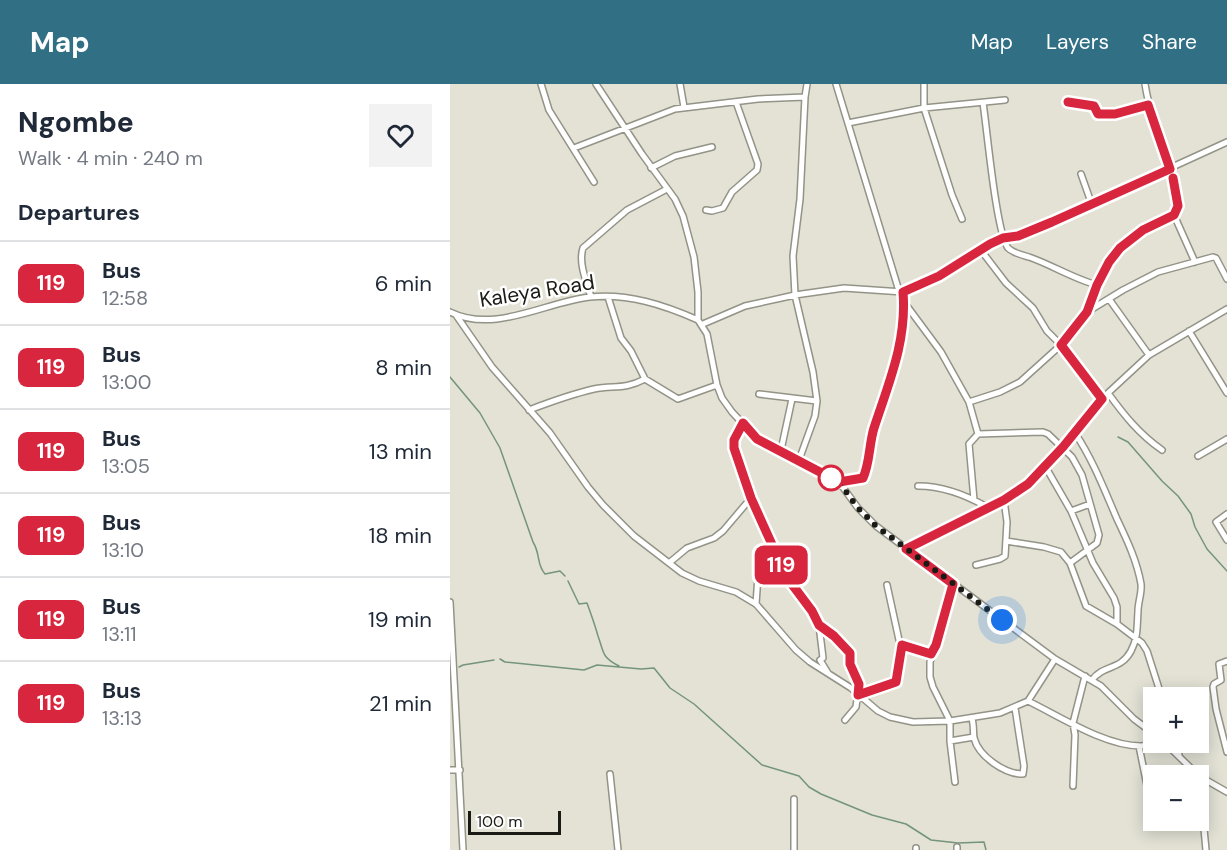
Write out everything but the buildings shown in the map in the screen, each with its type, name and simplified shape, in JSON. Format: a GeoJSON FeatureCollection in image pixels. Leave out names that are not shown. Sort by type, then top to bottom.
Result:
{"type":"FeatureCollection","features":[{"type":"Feature","properties":{"kind":"street"},"geometry":{"type":"LineString","coordinates":[[541,84],[549,110],[594,182]]}},
{"type":"Feature","properties":{"kind":"street"},"geometry":{"type":"LineString","coordinates":[[596,84],[651,168],[675,199],[683,216],[694,257],[700,322],[707,334],[717,385],[722,398],[743,423],[757,439],[839,482],[858,508],[876,526],[1055,659],[1092,680],[1143,726]]}},
{"type":"Feature","properties":{"kind":"street"},"geometry":{"type":"LineString","coordinates":[[680,84],[684,107]]}},
{"type":"Feature","properties":{"kind":"street"},"geometry":{"type":"LineString","coordinates":[[799,460],[815,416],[817,401],[813,372],[795,295],[793,256],[800,199],[807,84]]}},
{"type":"Feature","properties":{"kind":"street"},"geometry":{"type":"LineString","coordinates":[[836,84],[904,302],[900,345],[893,376],[874,429],[865,476],[861,479],[839,482]]}},
{"type":"Feature","properties":{"kind":"street"},"geometry":{"type":"LineString","coordinates":[[924,84],[924,108],[962,219]]}},
{"type":"Feature","properties":{"kind":"street"},"geometry":{"type":"LineString","coordinates":[[969,402],[1000,392],[1020,382],[1061,345],[1087,312],[1097,285],[1109,262],[1120,248],[1143,230],[1174,215],[1178,200],[1148,105],[1145,84]]}},
{"type":"Feature","properties":{"kind":"street"},"geometry":{"type":"LineString","coordinates":[[574,148],[663,112],[684,107],[758,99],[805,97]]}},
{"type":"Feature","properties":{"kind":"street"},"geometry":{"type":"LineString","coordinates":[[848,123],[924,108],[1005,100]]}},
{"type":"Feature","properties":{"kind":"street"},"geometry":{"type":"LineString","coordinates":[[706,210],[723,208],[732,192],[757,170],[758,164],[736,102]]}},
{"type":"Feature","properties":{"kind":"street"},"geometry":{"type":"LineString","coordinates":[[1068,102],[1094,106],[1098,114],[1115,114],[1148,105]]}},
{"type":"Feature","properties":{"kind":"street"},"geometry":{"type":"LineString","coordinates":[[983,103],[1003,238],[1011,251],[1047,263],[1083,281],[1097,285]]}},
{"type":"Feature","properties":{"kind":"street"},"geometry":{"type":"LineString","coordinates":[[700,322],[745,306],[795,295],[844,288],[901,291],[939,276],[980,249],[1003,238],[1018,236],[1092,205],[1227,142]]}},
{"type":"Feature","properties":{"kind":"street"},"geometry":{"type":"LineString","coordinates":[[651,168],[675,156],[712,147]]}},
{"type":"Feature","properties":{"kind":"street"},"geometry":{"type":"LineString","coordinates":[[1081,174],[1092,205]]}},
{"type":"Feature","properties":{"kind":"street"},"geometry":{"type":"LineString","coordinates":[[591,297],[581,256],[583,248],[627,210],[667,189]]}},
{"type":"Feature","properties":{"kind":"street"},"geometry":{"type":"LineString","coordinates":[[1174,215],[1194,262]]}},
{"type":"Feature","properties":{"kind":"street"},"geometry":{"type":"LineString","coordinates":[[980,249],[994,269],[1033,308],[1047,331],[1061,345],[1102,399]]}},
{"type":"Feature","properties":{"kind":"street"},"geometry":{"type":"LineString","coordinates":[[1087,312],[1158,272],[1215,257],[1227,279]]}},
{"type":"Feature","properties":{"kind":"street"},"geometry":{"type":"LineString","coordinates":[[608,297],[621,338],[631,351],[645,379],[678,399],[717,385]]}},
{"type":"Feature","properties":{"kind":"street","name":"Kaleya Road"},"geometry":{"type":"LineString","coordinates":[[453,314],[490,320],[519,316],[567,301],[608,297],[655,303],[700,322]]}},
{"type":"Feature","properties":{"kind":"street"},"geometry":{"type":"LineString","coordinates":[[1109,299],[1149,355]]}},
{"type":"Feature","properties":{"kind":"street"},"geometry":{"type":"LineString","coordinates":[[904,302],[941,352],[969,402],[978,434]]}},
{"type":"Feature","properties":{"kind":"street"},"geometry":{"type":"LineString","coordinates":[[906,549],[1004,500],[1028,484],[1063,447],[1102,399],[1149,355],[1227,309]]}},
{"type":"Feature","properties":{"kind":"street"},"geometry":{"type":"LineString","coordinates":[[453,314],[492,367],[556,440],[603,505],[634,536],[669,563],[699,581],[735,592],[756,604],[796,650],[829,675],[851,688],[878,711],[890,717],[913,722],[972,719],[1015,708],[1028,701],[1055,659]]}},
{"type":"Feature","properties":{"kind":"street"},"geometry":{"type":"LineString","coordinates":[[1189,331],[1227,393]]}},
{"type":"Feature","properties":{"kind":"street"},"geometry":{"type":"LineString","coordinates":[[529,410],[589,390],[624,388],[645,379]]}},
{"type":"Feature","properties":{"kind":"street"},"geometry":{"type":"LineString","coordinates":[[1108,393],[1130,423],[1146,439],[1162,450]]}},
{"type":"Feature","properties":{"kind":"street"},"geometry":{"type":"LineString","coordinates":[[759,394],[817,401]]}},
{"type":"Feature","properties":{"kind":"street"},"geometry":{"type":"LineString","coordinates":[[781,450],[792,399]]}},
{"type":"Feature","properties":{"kind":"street"},"geometry":{"type":"LineString","coordinates":[[743,423],[734,440],[734,448],[751,498],[784,571],[819,625],[823,657],[820,660],[829,675]]}},
{"type":"Feature","properties":{"kind":"street"},"geometry":{"type":"LineString","coordinates":[[974,500],[969,444],[978,434],[1043,432],[1063,447],[1072,457],[1082,475],[1099,535],[1097,543],[1070,563]]}},
{"type":"Feature","properties":{"kind":"street"},"geometry":{"type":"LineString","coordinates":[[1075,433],[1099,473],[1127,540],[1141,587],[1136,639],[1124,662],[1116,667],[1102,670],[1092,680]]}},
{"type":"Feature","properties":{"kind":"street"},"geometry":{"type":"LineString","coordinates":[[1198,456],[1227,439]]}},
{"type":"Feature","properties":{"kind":"street"},"geometry":{"type":"LineString","coordinates":[[1045,466],[1071,511],[1093,563],[1114,598],[1117,607],[1117,624]]}},
{"type":"Feature","properties":{"kind":"street"},"geometry":{"type":"LineString","coordinates":[[918,486],[941,488],[987,507]]}},
{"type":"Feature","properties":{"kind":"street"},"geometry":{"type":"LineString","coordinates":[[669,563],[687,548],[714,538],[723,531],[751,498]]}},
{"type":"Feature","properties":{"kind":"street"},"geometry":{"type":"LineString","coordinates":[[976,565],[1003,558],[1007,522],[1004,500]]}},
{"type":"Feature","properties":{"kind":"street"},"geometry":{"type":"LineString","coordinates":[[1071,511],[1090,504]]}},
{"type":"Feature","properties":{"kind":"street"},"geometry":{"type":"LineString","coordinates":[[1227,514],[1216,522],[1227,540]]}},
{"type":"Feature","properties":{"kind":"street"},"geometry":{"type":"LineString","coordinates":[[1006,541],[1060,552],[1070,563],[1086,606],[1117,624],[1142,643],[1147,651],[1158,687]]}},
{"type":"Feature","properties":{"kind":"street"},"geometry":{"type":"LineString","coordinates":[[756,604],[759,562],[775,551]]}},
{"type":"Feature","properties":{"kind":"street"},"geometry":{"type":"LineString","coordinates":[[953,584],[936,645],[931,654],[930,677],[950,721],[955,782]]}},
{"type":"Feature","properties":{"kind":"street"},"geometry":{"type":"LineString","coordinates":[[858,695],[896,682],[902,645],[887,585]]}},
{"type":"Feature","properties":{"kind":"street"},"geometry":{"type":"LineString","coordinates":[[450,602],[463,850]]}},
{"type":"Feature","properties":{"kind":"street"},"geometry":{"type":"LineString","coordinates":[[819,625],[834,636],[850,653],[850,664],[859,684],[856,707],[845,720]]}},
{"type":"Feature","properties":{"kind":"street"},"geometry":{"type":"LineString","coordinates":[[902,645],[931,654]]}},
{"type":"Feature","properties":{"kind":"street"},"geometry":{"type":"LineString","coordinates":[[1227,661],[1219,664],[1221,680],[1213,687],[1227,752]]}},
{"type":"Feature","properties":{"kind":"street"},"geometry":{"type":"LineString","coordinates":[[1073,786],[1075,735],[1073,723],[1085,676]]}},
{"type":"Feature","properties":{"kind":"street"},"geometry":{"type":"LineString","coordinates":[[1028,701],[1096,735],[1143,746]]}},
{"type":"Feature","properties":{"kind":"street"},"geometry":{"type":"LineString","coordinates":[[972,719],[974,737],[983,753],[1008,772],[1023,774],[1024,766],[1015,708]]}},
{"type":"Feature","properties":{"kind":"street"},"geometry":{"type":"LineString","coordinates":[[950,741],[974,737]]}},
{"type":"Feature","properties":{"kind":"street"},"geometry":{"type":"LineString","coordinates":[[1139,746],[1143,766]]}},
{"type":"Feature","properties":{"kind":"street"},"geometry":{"type":"LineString","coordinates":[[1175,753],[1187,765]]}},
{"type":"Feature","properties":{"kind":"street"},"geometry":{"type":"LineString","coordinates":[[1178,753],[1179,757]]}},
{"type":"Feature","properties":{"kind":"street"},"geometry":{"type":"LineString","coordinates":[[450,770],[460,770]]}},
{"type":"Feature","properties":{"kind":"street"},"geometry":{"type":"LineString","coordinates":[[610,774],[618,850]]}},
{"type":"Feature","properties":{"kind":"street"},"geometry":{"type":"LineString","coordinates":[[1209,782],[1227,792]]}},
{"type":"Feature","properties":{"kind":"street"},"geometry":{"type":"LineString","coordinates":[[794,799],[794,850]]}},
{"type":"Feature","properties":{"kind":"street"},"geometry":{"type":"LineString","coordinates":[[1204,831],[1206,850]]}},
{"type":"Feature","properties":{"kind":"waterway"},"geometry":{"type":"LineString","coordinates":[[450,377],[480,413],[500,448],[542,570],[545,574],[560,571],[565,576]]}},
{"type":"Feature","properties":{"kind":"waterway"},"geometry":{"type":"LineString","coordinates":[[1118,437],[1128,442],[1178,496],[1191,514],[1207,549],[1227,571]]}},
{"type":"Feature","properties":{"kind":"waterway"},"geometry":{"type":"LineString","coordinates":[[568,581],[579,604],[587,603],[604,654],[619,666]]}},
{"type":"Feature","properties":{"kind":"waterway"},"geometry":{"type":"LineString","coordinates":[[500,659],[505,662],[584,670],[597,665],[654,668],[670,688],[694,704],[762,765],[799,776],[809,787],[821,794],[872,815],[906,824],[931,840],[958,843],[984,842],[986,850]]}},
{"type":"Feature","properties":{"kind":"waterway"},"geometry":{"type":"LineString","coordinates":[[459,667],[494,660]]}},
{"type":"Feature","properties":{"kind":"bus line","name":"119"},"geometry":{"type":"LineString","coordinates":[[1068,102],[1094,106],[1098,114],[1115,114],[1148,105],[1170,169],[1052,222],[1018,236],[1003,238],[980,249],[924,285],[903,292],[903,328],[900,345],[893,376],[874,429],[863,478],[839,482],[757,439],[743,423],[734,440],[734,448],[744,481],[784,571],[819,625],[834,636],[850,653],[850,664],[859,684],[858,695],[896,682],[902,645],[931,654],[936,645],[953,584],[906,549],[1004,500],[1028,484],[1063,447],[1102,399],[1061,345],[1087,312],[1097,285],[1109,262],[1120,248],[1143,230],[1170,218],[1177,211],[1178,200],[1173,178]]}},
{"type":"Feature","properties":{"kind":"route"},"geometry":{"type":"LineString","coordinates":[[831,478],[839,482],[858,508],[876,526],[1002,620]]}}]}
